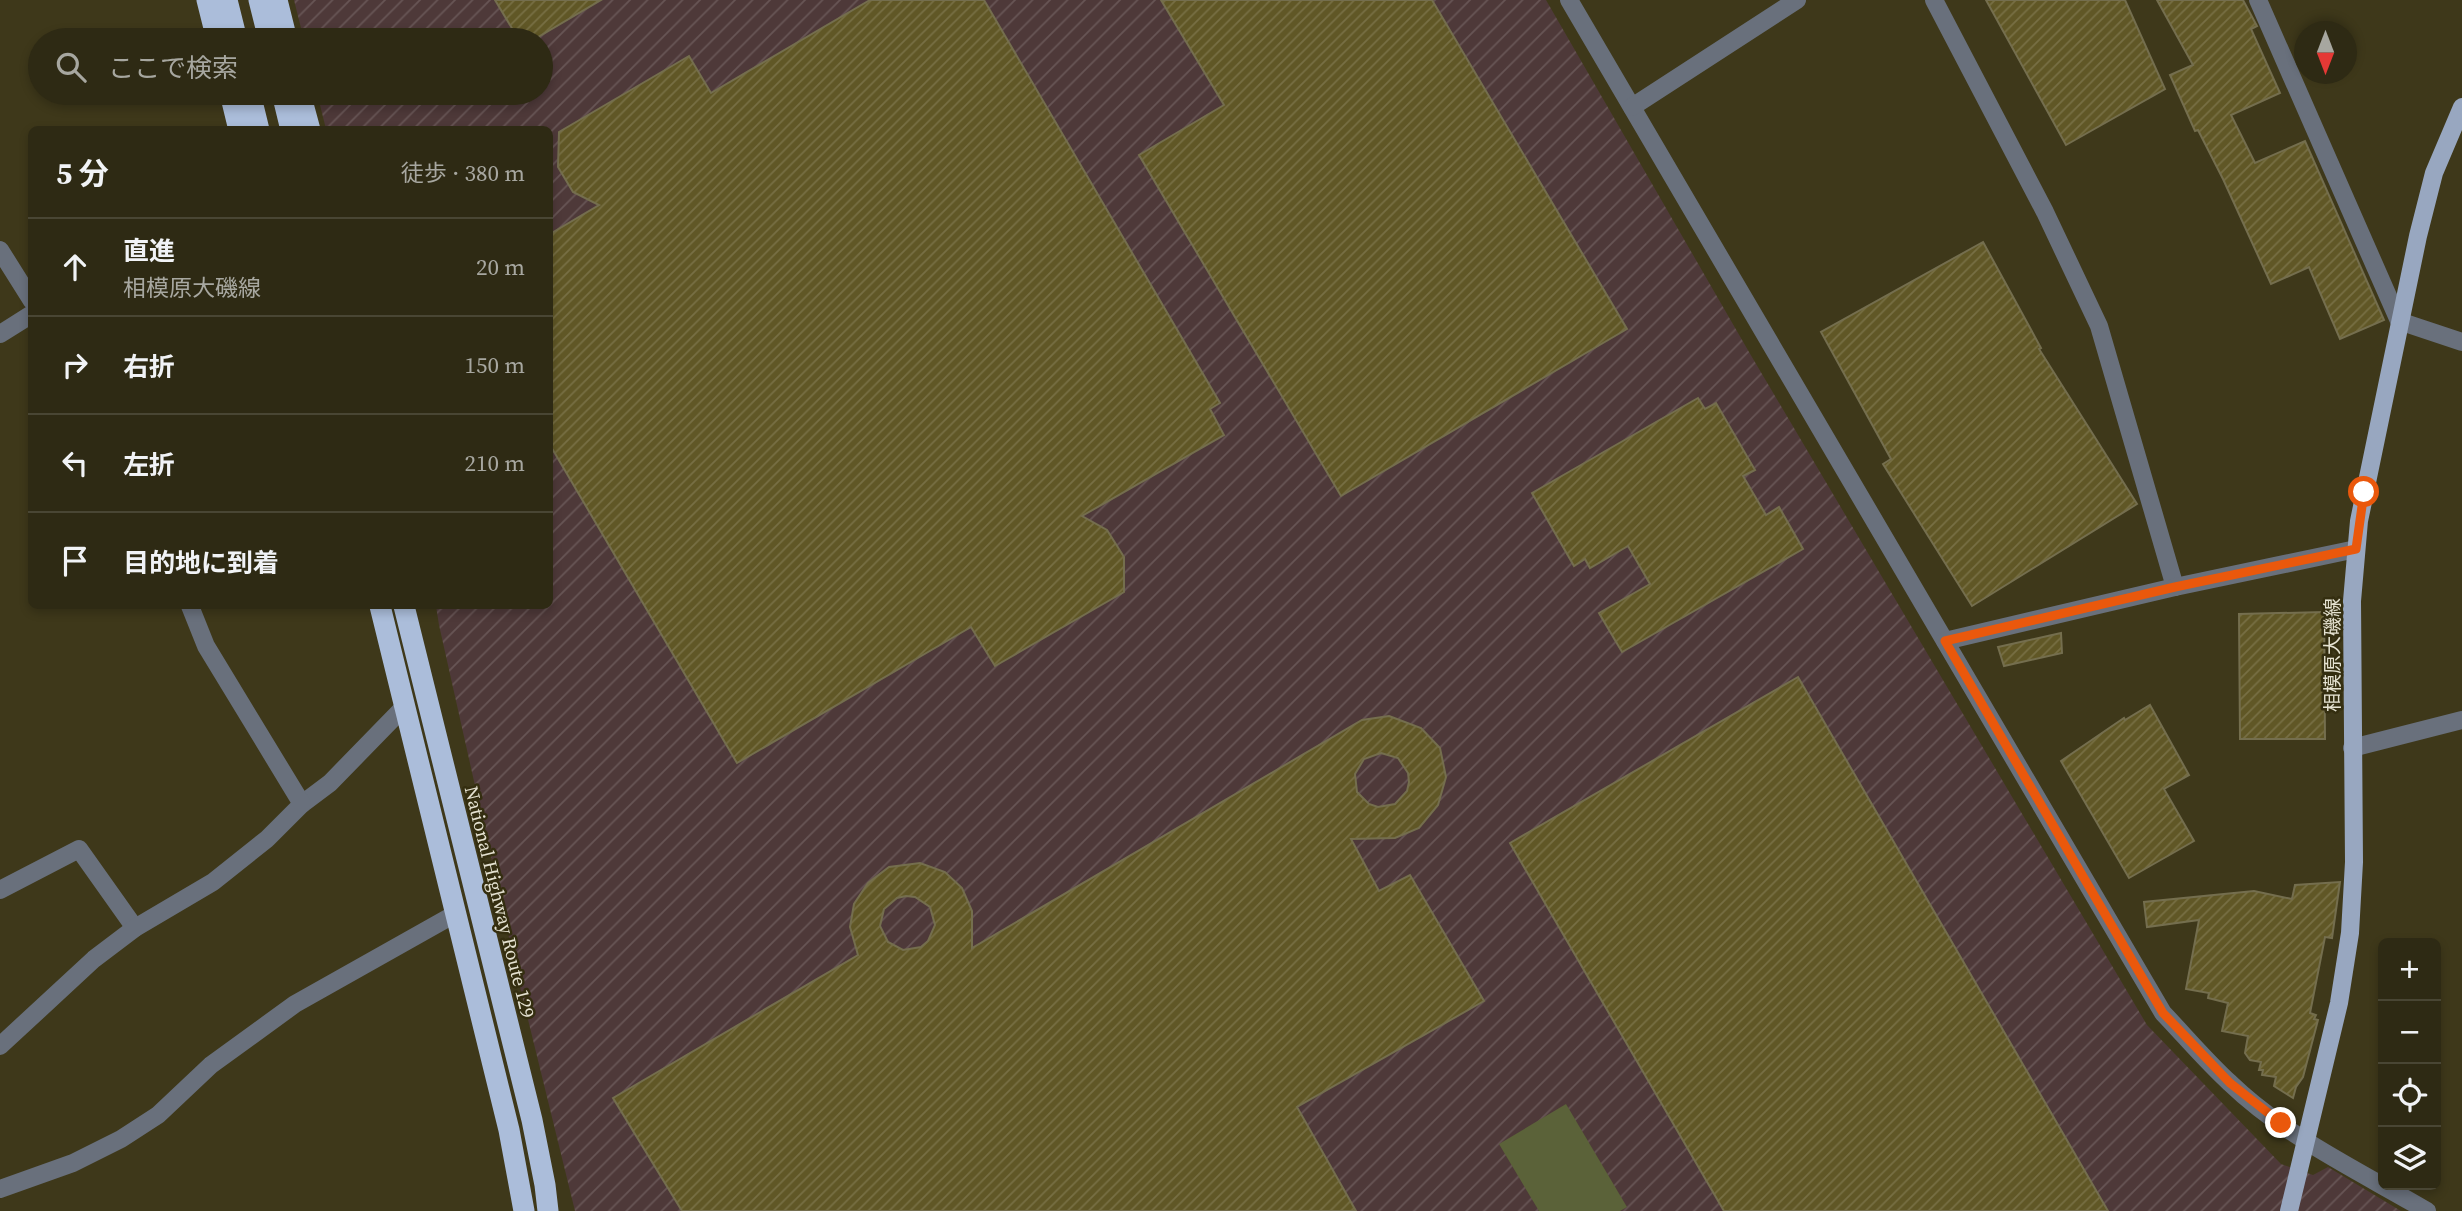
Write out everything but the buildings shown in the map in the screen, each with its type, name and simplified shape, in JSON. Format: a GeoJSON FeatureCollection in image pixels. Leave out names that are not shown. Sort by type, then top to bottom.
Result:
{"type":"FeatureCollection","features":[{"type":"Feature","properties":{"kind":"highway"},"geometry":{"type":"LineString","coordinates":[[207,0],[214,28]]}},
{"type":"Feature","properties":{"kind":"highway"},"geometry":{"type":"LineString","coordinates":[[227,0],[234,28]]}},
{"type":"Feature","properties":{"kind":"highway"},"geometry":{"type":"LineString","coordinates":[[259,0],[266,28]]}},
{"type":"Feature","properties":{"kind":"highway"},"geometry":{"type":"LineString","coordinates":[[277,0],[284,28]]}},
{"type":"Feature","properties":{"kind":"highway"},"geometry":{"type":"LineString","coordinates":[[233,105],[238,126]]}},
{"type":"Feature","properties":{"kind":"highway"},"geometry":{"type":"LineString","coordinates":[[253,105],[258,126]]}},
{"type":"Feature","properties":{"kind":"highway"},"geometry":{"type":"LineString","coordinates":[[285,105],[290,126]]}},
{"type":"Feature","properties":{"kind":"highway"},"geometry":{"type":"LineString","coordinates":[[303,105],[309,126]]}},
{"type":"Feature","properties":{"kind":"highway"},"geometry":{"type":"LineString","coordinates":[[381,609],[509,1130],[524,1211]]}},
{"type":"Feature","properties":{"kind":"highway","name":"National Highway Route 129"},"geometry":{"type":"LineString","coordinates":[[405,609],[532,1120],[548,1211]]}},
{"type":"Feature","properties":{"kind":"main road","name":"相模原大磯線"},"geometry":{"type":"LineString","coordinates":[[2289,1211],[2339,1003],[2350,933],[2354,863],[2352,601],[2364,492],[2399,321],[2434,173],[2462,107]]}},
{"type":"Feature","properties":{"kind":"street"},"geometry":{"type":"LineString","coordinates":[[1569,0],[2163,1013],[2230,1083],[2306,1140],[2427,1211]]}},
{"type":"Feature","properties":{"kind":"street"},"geometry":{"type":"LineString","coordinates":[[1632,107],[1797,0]]}},
{"type":"Feature","properties":{"kind":"street"},"geometry":{"type":"LineString","coordinates":[[1934,0],[2045,212],[2099,326],[2175,587]]}},
{"type":"Feature","properties":{"kind":"street"},"geometry":{"type":"LineString","coordinates":[[2258,0],[2399,321],[2462,342]]}},
{"type":"Feature","properties":{"kind":"street"},"geometry":{"type":"LineString","coordinates":[[0,250],[28,295]]}},
{"type":"Feature","properties":{"kind":"street"},"geometry":{"type":"LineString","coordinates":[[0,334],[28,322]]}},
{"type":"Feature","properties":{"kind":"street"},"geometry":{"type":"LineString","coordinates":[[1945,641],[2175,587],[2356,549]]}},
{"type":"Feature","properties":{"kind":"street"},"geometry":{"type":"LineString","coordinates":[[191,609],[206,646],[302,804]]}},
{"type":"Feature","properties":{"kind":"street"},"geometry":{"type":"LineString","coordinates":[[0,1046],[94,959],[135,928],[213,882],[267,839],[302,804],[330,783],[405,706]]}},
{"type":"Feature","properties":{"kind":"street"},"geometry":{"type":"LineString","coordinates":[[2353,748],[2462,720]]}},
{"type":"Feature","properties":{"kind":"street"},"geometry":{"type":"LineString","coordinates":[[0,890],[79,849],[135,928]]}},
{"type":"Feature","properties":{"kind":"street"},"geometry":{"type":"LineString","coordinates":[[0,1189],[73,1163],[121,1139],[158,1115],[211,1066],[295,1004],[456,914]]}},
{"type":"Feature","properties":{"kind":"shaded area"},"geometry":{"type":"Polygon","coordinates":[[[294,0],[1546,0],[1749,352],[2147,1025],[2281,1164],[2313,1175],[2328,1167],[2401,1211],[575,1211],[521,991],[436,609],[553,609],[553,126],[325,126],[320,105],[553,105],[553,28],[301,28],[294,0]]]}},
{"type":"Feature","properties":{"kind":"green space"},"geometry":{"type":"Polygon","coordinates":[[[1566,1104],[1627,1207],[1620,1211],[1539,1211],[1499,1144],[1566,1104]]]}},
{"type":"Feature","properties":{"kind":"route"},"geometry":{"type":"LineString","coordinates":[[2281,1123],[2230,1083],[2163,1013],[1945,641],[2175,587],[2356,549],[2364,492]]}}]}
